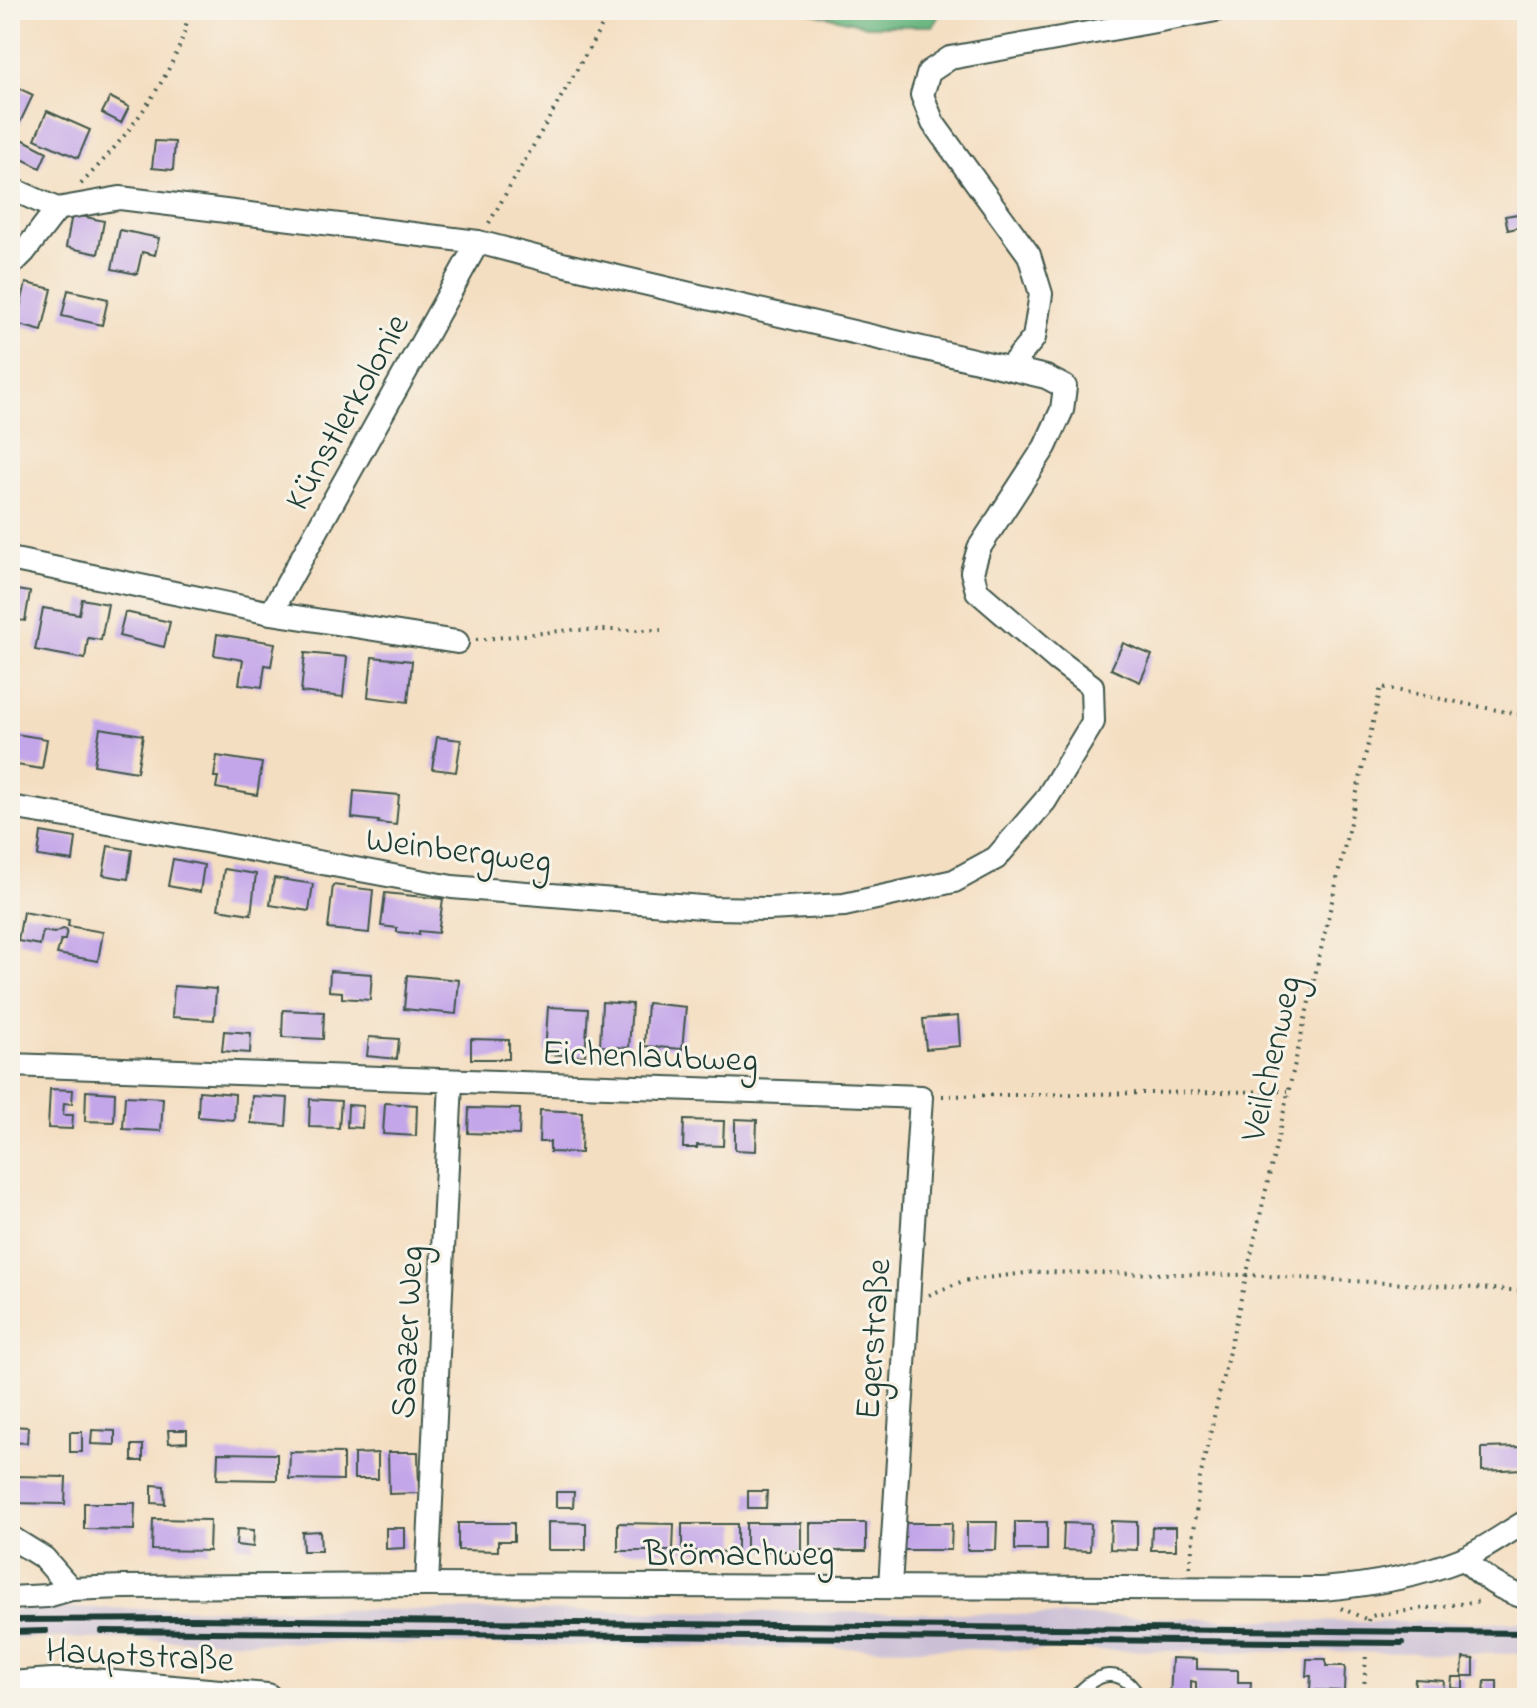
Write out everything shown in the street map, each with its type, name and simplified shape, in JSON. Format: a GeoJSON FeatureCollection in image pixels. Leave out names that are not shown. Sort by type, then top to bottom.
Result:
{"type":"FeatureCollection","features":[{"type":"Feature","properties":{"kind":"street"},"geometry":{"type":"LineString","coordinates":[[10,188],[57,209],[120,198],[478,242],[716,301],[1010,367],[1034,338],[1041,294],[1029,255],[933,123],[922,95],[929,72],[950,58],[1216,10]]}},
{"type":"Feature","properties":{"kind":"street"},"geometry":{"type":"LineString","coordinates":[[10,266],[57,209]]}},
{"type":"Feature","properties":{"kind":"street","name":"Künstlerkolonie"},"geometry":{"type":"LineString","coordinates":[[271,613],[478,242]]}},
{"type":"Feature","properties":{"kind":"street","name":"Weinbergweg"},"geometry":{"type":"LineString","coordinates":[[10,807],[452,887],[714,908],[844,905],[954,881],[996,858],[1045,801],[1093,722],[1092,686],[977,591],[972,572],[979,548],[1045,447],[1062,410],[1065,387],[1046,377],[1010,367]]}},
{"type":"Feature","properties":{"kind":"street"},"geometry":{"type":"LineString","coordinates":[[10,559],[271,613],[457,642]]}},
{"type":"Feature","properties":{"kind":"street","name":"Eichenlaubweg"},"geometry":{"type":"LineString","coordinates":[[10,1065],[921,1097]]}},
{"type":"Feature","properties":{"kind":"street","name":"Saazer Weg"},"geometry":{"type":"LineString","coordinates":[[427,1585],[451,1082]]}},
{"type":"Feature","properties":{"kind":"street","name":"Egerstraße"},"geometry":{"type":"LineString","coordinates":[[890,1586],[921,1097]]}},
{"type":"Feature","properties":{"kind":"street","name":"Brömachweg"},"geometry":{"type":"LineString","coordinates":[[10,1598],[47,1596],[71,1589],[123,1587],[427,1585],[1322,1589],[1364,1586],[1464,1558],[1527,1521]]}},
{"type":"Feature","properties":{"kind":"street"},"geometry":{"type":"LineString","coordinates":[[10,1537],[44,1558],[71,1589]]}},
{"type":"Feature","properties":{"kind":"street"},"geometry":{"type":"LineString","coordinates":[[1464,1558],[1479,1574],[1505,1590],[1527,1598]]}},
{"type":"Feature","properties":{"kind":"street","name":"Hauptstraße"},"geometry":{"type":"LineString","coordinates":[[10,1686],[91,1683],[267,1698]]}},
{"type":"Feature","properties":{"kind":"lane"},"geometry":{"type":"LineString","coordinates":[[1074,1698],[1092,1680],[1114,1675],[1126,1680],[1140,1698]]}},
{"type":"Feature","properties":{"kind":"path"},"geometry":{"type":"LineString","coordinates":[[57,209],[108,156],[153,99],[179,50],[190,10]]}},
{"type":"Feature","properties":{"kind":"path"},"geometry":{"type":"LineString","coordinates":[[478,242],[611,10]]}},
{"type":"Feature","properties":{"kind":"path"},"geometry":{"type":"LineString","coordinates":[[457,642],[570,630],[661,630]]}},
{"type":"Feature","properties":{"kind":"path","name":"Veilchenweg"},"geometry":{"type":"LineString","coordinates":[[1188,1590],[1200,1478],[1381,687],[1527,716]]}},
{"type":"Feature","properties":{"kind":"path"},"geometry":{"type":"LineString","coordinates":[[921,1097],[1287,1091]]}},
{"type":"Feature","properties":{"kind":"path"},"geometry":{"type":"LineString","coordinates":[[907,1303],[963,1281],[1034,1272],[1248,1275],[1527,1291]]}},
{"type":"Feature","properties":{"kind":"path"},"geometry":{"type":"LineString","coordinates":[[1348,1611],[1368,1621],[1375,1615],[1493,1600],[1505,1590]]}},
{"type":"Feature","properties":{"kind":"path"},"geometry":{"type":"LineString","coordinates":[[1360,1698],[1364,1690],[1366,1653]]}},
{"type":"Feature","properties":{"kind":"shaded area"},"geometry":{"type":"Polygon","coordinates":[[[10,1610],[966,1613],[1362,1622],[1527,1622],[1527,1654],[10,1639],[10,1610]]]}},
{"type":"Feature","properties":{"kind":"green space"},"geometry":{"type":"Polygon","coordinates":[[[802,10],[942,10],[933,26],[867,26],[802,10]]]}},
{"type":"Feature","properties":{"kind":"building"},"geometry":{"type":"Polygon","coordinates":[[[10,84],[33,95],[15,133],[10,131],[10,84]]]}},
{"type":"Feature","properties":{"kind":"building"},"geometry":{"type":"Polygon","coordinates":[[[110,97],[129,107],[121,123],[102,113],[110,97]]]}},
{"type":"Feature","properties":{"kind":"building"},"geometry":{"type":"Polygon","coordinates":[[[47,111],[90,130],[78,158],[35,139],[47,111]]]}},
{"type":"Feature","properties":{"kind":"building"},"geometry":{"type":"Polygon","coordinates":[[[22,139],[47,152],[40,168],[14,155],[22,139]]]}},
{"type":"Feature","properties":{"kind":"building"},"geometry":{"type":"Polygon","coordinates":[[[155,141],[175,142],[173,170],[152,168],[155,141]]]}},
{"type":"Feature","properties":{"kind":"building"},"geometry":{"type":"Polygon","coordinates":[[[72,214],[104,221],[98,254],[66,247],[72,214]]]}},
{"type":"Feature","properties":{"kind":"building"},"geometry":{"type":"Polygon","coordinates":[[[1518,214],[1521,227],[1508,230],[1505,216],[1518,214]]]}},
{"type":"Feature","properties":{"kind":"building"},"geometry":{"type":"Polygon","coordinates":[[[120,230],[159,238],[155,255],[142,252],[137,274],[112,269],[120,230]]]}},
{"type":"Feature","properties":{"kind":"building"},"geometry":{"type":"Polygon","coordinates":[[[26,283],[52,289],[42,331],[16,324],[26,283]]]}},
{"type":"Feature","properties":{"kind":"building"},"geometry":{"type":"Polygon","coordinates":[[[68,290],[108,299],[102,325],[62,316],[68,290]]]}},
{"type":"Feature","properties":{"kind":"building"},"geometry":{"type":"Polygon","coordinates":[[[10,589],[30,592],[25,621],[10,619],[10,589]]]}},
{"type":"Feature","properties":{"kind":"building"},"geometry":{"type":"Polygon","coordinates":[[[82,599],[108,604],[101,640],[88,638],[85,659],[35,650],[43,608],[79,614],[82,599]]]}},
{"type":"Feature","properties":{"kind":"building"},"geometry":{"type":"Polygon","coordinates":[[[125,612],[170,622],[164,647],[119,636],[125,612]]]}},
{"type":"Feature","properties":{"kind":"building"},"geometry":{"type":"Polygon","coordinates":[[[217,634],[275,643],[271,666],[265,665],[262,687],[239,684],[243,660],[214,655],[217,634]]]}},
{"type":"Feature","properties":{"kind":"building"},"geometry":{"type":"Polygon","coordinates":[[[1123,643],[1152,655],[1140,682],[1111,669],[1123,643]]]}},
{"type":"Feature","properties":{"kind":"building"},"geometry":{"type":"Polygon","coordinates":[[[305,653],[347,657],[343,697],[301,692],[305,653]]]}},
{"type":"Feature","properties":{"kind":"building"},"geometry":{"type":"Polygon","coordinates":[[[372,657],[412,661],[408,702],[368,697],[372,657]]]}},
{"type":"Feature","properties":{"kind":"building"},"geometry":{"type":"Polygon","coordinates":[[[100,728],[143,735],[137,772],[94,765],[100,728]]]}},
{"type":"Feature","properties":{"kind":"building"},"geometry":{"type":"Polygon","coordinates":[[[10,733],[47,739],[42,769],[10,764],[10,733]]]}},
{"type":"Feature","properties":{"kind":"building"},"geometry":{"type":"Polygon","coordinates":[[[437,737],[461,740],[456,772],[432,769],[437,737]]]}},
{"type":"Feature","properties":{"kind":"building"},"geometry":{"type":"Polygon","coordinates":[[[217,756],[262,763],[257,795],[216,788],[217,756]]]}},
{"type":"Feature","properties":{"kind":"building"},"geometry":{"type":"Polygon","coordinates":[[[354,791],[399,795],[396,825],[352,818],[354,791]]]}},
{"type":"Feature","properties":{"kind":"building"},"geometry":{"type":"Polygon","coordinates":[[[41,832],[76,838],[73,861],[38,856],[41,832]]]}},
{"type":"Feature","properties":{"kind":"building"},"geometry":{"type":"Polygon","coordinates":[[[108,846],[132,850],[128,879],[103,875],[108,846]]]}},
{"type":"Feature","properties":{"kind":"building"},"geometry":{"type":"Polygon","coordinates":[[[173,859],[204,865],[200,892],[168,886],[173,859]]]}},
{"type":"Feature","properties":{"kind":"building"},"geometry":{"type":"Polygon","coordinates":[[[224,869],[256,874],[251,914],[218,909],[224,869]]]}},
{"type":"Feature","properties":{"kind":"building"},"geometry":{"type":"Polygon","coordinates":[[[274,878],[313,884],[309,911],[270,905],[274,878]]]}},
{"type":"Feature","properties":{"kind":"building"},"geometry":{"type":"Polygon","coordinates":[[[333,885],[373,890],[369,933],[328,929],[333,885]]]}},
{"type":"Feature","properties":{"kind":"building"},"geometry":{"type":"Polygon","coordinates":[[[385,893],[443,899],[438,933],[397,932],[397,928],[381,926],[385,893]]]}},
{"type":"Feature","properties":{"kind":"building"},"geometry":{"type":"Polygon","coordinates":[[[23,912],[69,920],[68,926],[103,932],[98,961],[57,954],[61,940],[65,940],[67,930],[63,929],[54,933],[43,931],[40,945],[18,941],[23,912]]]}},
{"type":"Feature","properties":{"kind":"building"},"geometry":{"type":"Polygon","coordinates":[[[330,971],[372,974],[370,1000],[342,998],[342,992],[329,991],[330,971]]]}},
{"type":"Feature","properties":{"kind":"building"},"geometry":{"type":"Polygon","coordinates":[[[407,975],[459,980],[456,1014],[404,1009],[407,975]]]}},
{"type":"Feature","properties":{"kind":"building"},"geometry":{"type":"Polygon","coordinates":[[[174,986],[216,989],[214,1020],[172,1017],[174,986]]]}},
{"type":"Feature","properties":{"kind":"building"},"geometry":{"type":"Polygon","coordinates":[[[602,1002],[632,1004],[629,1048],[600,1046],[602,1002]]]}},
{"type":"Feature","properties":{"kind":"building"},"geometry":{"type":"Polygon","coordinates":[[[647,1003],[686,1007],[682,1049],[644,1046],[647,1003]]]}},
{"type":"Feature","properties":{"kind":"building"},"geometry":{"type":"Polygon","coordinates":[[[548,1007],[588,1009],[585,1056],[545,1054],[548,1007]]]}},
{"type":"Feature","properties":{"kind":"building"},"geometry":{"type":"Polygon","coordinates":[[[283,1010],[324,1012],[323,1039],[282,1037],[283,1010]]]}},
{"type":"Feature","properties":{"kind":"building"},"geometry":{"type":"Polygon","coordinates":[[[958,1016],[960,1046],[926,1049],[923,1019],[958,1016]]]}},
{"type":"Feature","properties":{"kind":"building"},"geometry":{"type":"Polygon","coordinates":[[[224,1031],[251,1033],[250,1053],[222,1051],[224,1031]]]}},
{"type":"Feature","properties":{"kind":"building"},"geometry":{"type":"Polygon","coordinates":[[[369,1037],[399,1039],[397,1059],[367,1056],[369,1037]]]}},
{"type":"Feature","properties":{"kind":"building"},"geometry":{"type":"Polygon","coordinates":[[[471,1039],[509,1040],[509,1059],[471,1059],[471,1039]]]}},
{"type":"Feature","properties":{"kind":"building"},"geometry":{"type":"Polygon","coordinates":[[[50,1089],[73,1090],[72,1104],[64,1103],[63,1115],[73,1115],[72,1129],[48,1128],[50,1089]]]}},
{"type":"Feature","properties":{"kind":"building"},"geometry":{"type":"Polygon","coordinates":[[[86,1091],[115,1093],[114,1122],[85,1121],[86,1091]]]}},
{"type":"Feature","properties":{"kind":"building"},"geometry":{"type":"Polygon","coordinates":[[[199,1091],[235,1094],[234,1120],[198,1117],[199,1091]]]}},
{"type":"Feature","properties":{"kind":"building"},"geometry":{"type":"Polygon","coordinates":[[[125,1096],[163,1098],[161,1131],[123,1129],[125,1096]]]}},
{"type":"Feature","properties":{"kind":"building"},"geometry":{"type":"Polygon","coordinates":[[[252,1096],[288,1098],[286,1126],[251,1123],[252,1096]]]}},
{"type":"Feature","properties":{"kind":"building"},"geometry":{"type":"Polygon","coordinates":[[[310,1099],[341,1101],[339,1128],[309,1127],[310,1099]]]}},
{"type":"Feature","properties":{"kind":"building"},"geometry":{"type":"Polygon","coordinates":[[[385,1103],[417,1105],[416,1136],[383,1134],[385,1103]]]}},
{"type":"Feature","properties":{"kind":"building"},"geometry":{"type":"Polygon","coordinates":[[[348,1105],[363,1106],[362,1128],[347,1127],[348,1105]]]}},
{"type":"Feature","properties":{"kind":"building"},"geometry":{"type":"Polygon","coordinates":[[[469,1108],[520,1109],[519,1135],[468,1133],[469,1108]]]}},
{"type":"Feature","properties":{"kind":"building"},"geometry":{"type":"Polygon","coordinates":[[[540,1110],[582,1112],[581,1153],[550,1152],[550,1142],[539,1142],[540,1110]]]}},
{"type":"Feature","properties":{"kind":"building"},"geometry":{"type":"Polygon","coordinates":[[[735,1119],[757,1120],[756,1151],[735,1150],[735,1119]]]}},
{"type":"Feature","properties":{"kind":"building"},"geometry":{"type":"Polygon","coordinates":[[[684,1120],[724,1121],[723,1146],[683,1148],[684,1120]]]}},
{"type":"Feature","properties":{"kind":"building"},"geometry":{"type":"Polygon","coordinates":[[[10,1426],[28,1427],[27,1443],[10,1442],[10,1426]]]}},
{"type":"Feature","properties":{"kind":"building"},"geometry":{"type":"Polygon","coordinates":[[[92,1430],[115,1431],[115,1445],[91,1444],[92,1430]]]}},
{"type":"Feature","properties":{"kind":"building"},"geometry":{"type":"Polygon","coordinates":[[[168,1430],[187,1430],[187,1442],[169,1443],[168,1430]]]}},
{"type":"Feature","properties":{"kind":"building"},"geometry":{"type":"Polygon","coordinates":[[[70,1432],[82,1432],[82,1452],[70,1452],[70,1432]]]}},
{"type":"Feature","properties":{"kind":"building"},"geometry":{"type":"Polygon","coordinates":[[[132,1445],[143,1445],[143,1461],[132,1461],[132,1445]]]}},
{"type":"Feature","properties":{"kind":"building"},"geometry":{"type":"Polygon","coordinates":[[[1522,1447],[1523,1469],[1482,1471],[1482,1448],[1522,1447]]]}},
{"type":"Feature","properties":{"kind":"building"},"geometry":{"type":"Polygon","coordinates":[[[290,1452],[343,1453],[343,1480],[289,1479],[290,1452]]]}},
{"type":"Feature","properties":{"kind":"building"},"geometry":{"type":"Polygon","coordinates":[[[388,1452],[418,1452],[419,1493],[389,1494],[388,1452]]]}},
{"type":"Feature","properties":{"kind":"building"},"geometry":{"type":"Polygon","coordinates":[[[218,1453],[277,1454],[277,1480],[217,1479],[218,1453]]]}},
{"type":"Feature","properties":{"kind":"building"},"geometry":{"type":"Polygon","coordinates":[[[378,1453],[378,1479],[354,1479],[354,1454],[378,1453]]]}},
{"type":"Feature","properties":{"kind":"building"},"geometry":{"type":"Polygon","coordinates":[[[12,1476],[66,1477],[65,1504],[12,1503],[12,1476]]]}},
{"type":"Feature","properties":{"kind":"building"},"geometry":{"type":"Polygon","coordinates":[[[152,1485],[164,1486],[165,1504],[152,1503],[152,1485]]]}},
{"type":"Feature","properties":{"kind":"building"},"geometry":{"type":"Polygon","coordinates":[[[748,1491],[767,1491],[766,1508],[748,1508],[748,1491]]]}},
{"type":"Feature","properties":{"kind":"building"},"geometry":{"type":"Polygon","coordinates":[[[556,1492],[574,1492],[573,1507],[556,1507],[556,1492]]]}},
{"type":"Feature","properties":{"kind":"building"},"geometry":{"type":"Polygon","coordinates":[[[84,1503],[135,1503],[134,1530],[84,1529],[84,1503]]]}},
{"type":"Feature","properties":{"kind":"building"},"geometry":{"type":"Polygon","coordinates":[[[153,1519],[210,1520],[209,1551],[152,1550],[153,1519]]]}},
{"type":"Feature","properties":{"kind":"building"},"geometry":{"type":"Polygon","coordinates":[[[1111,1521],[1137,1522],[1137,1550],[1110,1549],[1111,1521]]]}},
{"type":"Feature","properties":{"kind":"building"},"geometry":{"type":"Polygon","coordinates":[[[548,1522],[586,1523],[586,1550],[548,1550],[548,1522]]]}},
{"type":"Feature","properties":{"kind":"building"},"geometry":{"type":"Polygon","coordinates":[[[967,1522],[997,1522],[996,1550],[967,1550],[967,1522]]]}},
{"type":"Feature","properties":{"kind":"building"},"geometry":{"type":"Polygon","coordinates":[[[1015,1522],[1047,1522],[1047,1550],[1015,1550],[1015,1522]]]}},
{"type":"Feature","properties":{"kind":"building"},"geometry":{"type":"Polygon","coordinates":[[[458,1523],[514,1523],[514,1541],[498,1541],[498,1551],[458,1550],[458,1523]]]}},
{"type":"Feature","properties":{"kind":"building"},"geometry":{"type":"Polygon","coordinates":[[[618,1523],[674,1524],[673,1551],[618,1551],[618,1523]]]}},
{"type":"Feature","properties":{"kind":"building"},"geometry":{"type":"Polygon","coordinates":[[[746,1523],[801,1523],[801,1551],[746,1551],[746,1523]]]}},
{"type":"Feature","properties":{"kind":"building"},"geometry":{"type":"Polygon","coordinates":[[[810,1523],[866,1523],[866,1551],[810,1551],[810,1523]]]}},
{"type":"Feature","properties":{"kind":"building"},"geometry":{"type":"Polygon","coordinates":[[[896,1523],[952,1523],[951,1550],[896,1550],[896,1523]]]}},
{"type":"Feature","properties":{"kind":"building"},"geometry":{"type":"Polygon","coordinates":[[[1064,1523],[1091,1524],[1090,1551],[1063,1550],[1064,1523]]]}},
{"type":"Feature","properties":{"kind":"building"},"geometry":{"type":"Polygon","coordinates":[[[682,1524],[737,1524],[737,1552],[682,1551],[682,1524]]]}},
{"type":"Feature","properties":{"kind":"building"},"geometry":{"type":"Polygon","coordinates":[[[1152,1527],[1176,1527],[1176,1550],[1151,1550],[1152,1527]]]}},
{"type":"Feature","properties":{"kind":"building"},"geometry":{"type":"Polygon","coordinates":[[[386,1528],[405,1528],[405,1548],[386,1549],[386,1528]]]}},
{"type":"Feature","properties":{"kind":"building"},"geometry":{"type":"Polygon","coordinates":[[[237,1529],[254,1530],[253,1547],[236,1545],[237,1529]]]}},
{"type":"Feature","properties":{"kind":"building"},"geometry":{"type":"Polygon","coordinates":[[[320,1531],[321,1551],[303,1551],[302,1532],[320,1531]]]}},
{"type":"Feature","properties":{"kind":"building"},"geometry":{"type":"Polygon","coordinates":[[[1172,1658],[1197,1659],[1197,1669],[1238,1670],[1238,1682],[1251,1682],[1250,1698],[1196,1697],[1196,1682],[1191,1681],[1191,1698],[1170,1698],[1172,1658]]]}},
{"type":"Feature","properties":{"kind":"building"},"geometry":{"type":"Polygon","coordinates":[[[1463,1658],[1474,1659],[1474,1676],[1462,1676],[1463,1658]]]}},
{"type":"Feature","properties":{"kind":"building"},"geometry":{"type":"Polygon","coordinates":[[[1307,1659],[1326,1659],[1326,1666],[1345,1666],[1344,1691],[1310,1690],[1311,1676],[1306,1676],[1307,1659]]]}},
{"type":"Feature","properties":{"kind":"building"},"geometry":{"type":"Polygon","coordinates":[[[1452,1677],[1463,1677],[1463,1689],[1451,1688],[1452,1677]]]}},
{"type":"Feature","properties":{"kind":"building"},"geometry":{"type":"Polygon","coordinates":[[[1415,1679],[1444,1681],[1443,1694],[1457,1694],[1457,1698],[1414,1698],[1415,1679]]]}},
{"type":"Feature","properties":{"kind":"building"},"geometry":{"type":"Polygon","coordinates":[[[1485,1681],[1497,1681],[1497,1696],[1502,1698],[1470,1698],[1470,1695],[1484,1695],[1485,1681]]]}},
{"type":"Feature","properties":{"kind":"railway"},"geometry":{"type":"LineString","coordinates":[[10,1620],[194,1619],[1527,1633]]}},
{"type":"Feature","properties":{"kind":"railway"},"geometry":{"type":"LineString","coordinates":[[10,1632],[46,1631]]}},
{"type":"Feature","properties":{"kind":"railway"},"geometry":{"type":"LineString","coordinates":[[102,1631],[1402,1643]]}}]}
